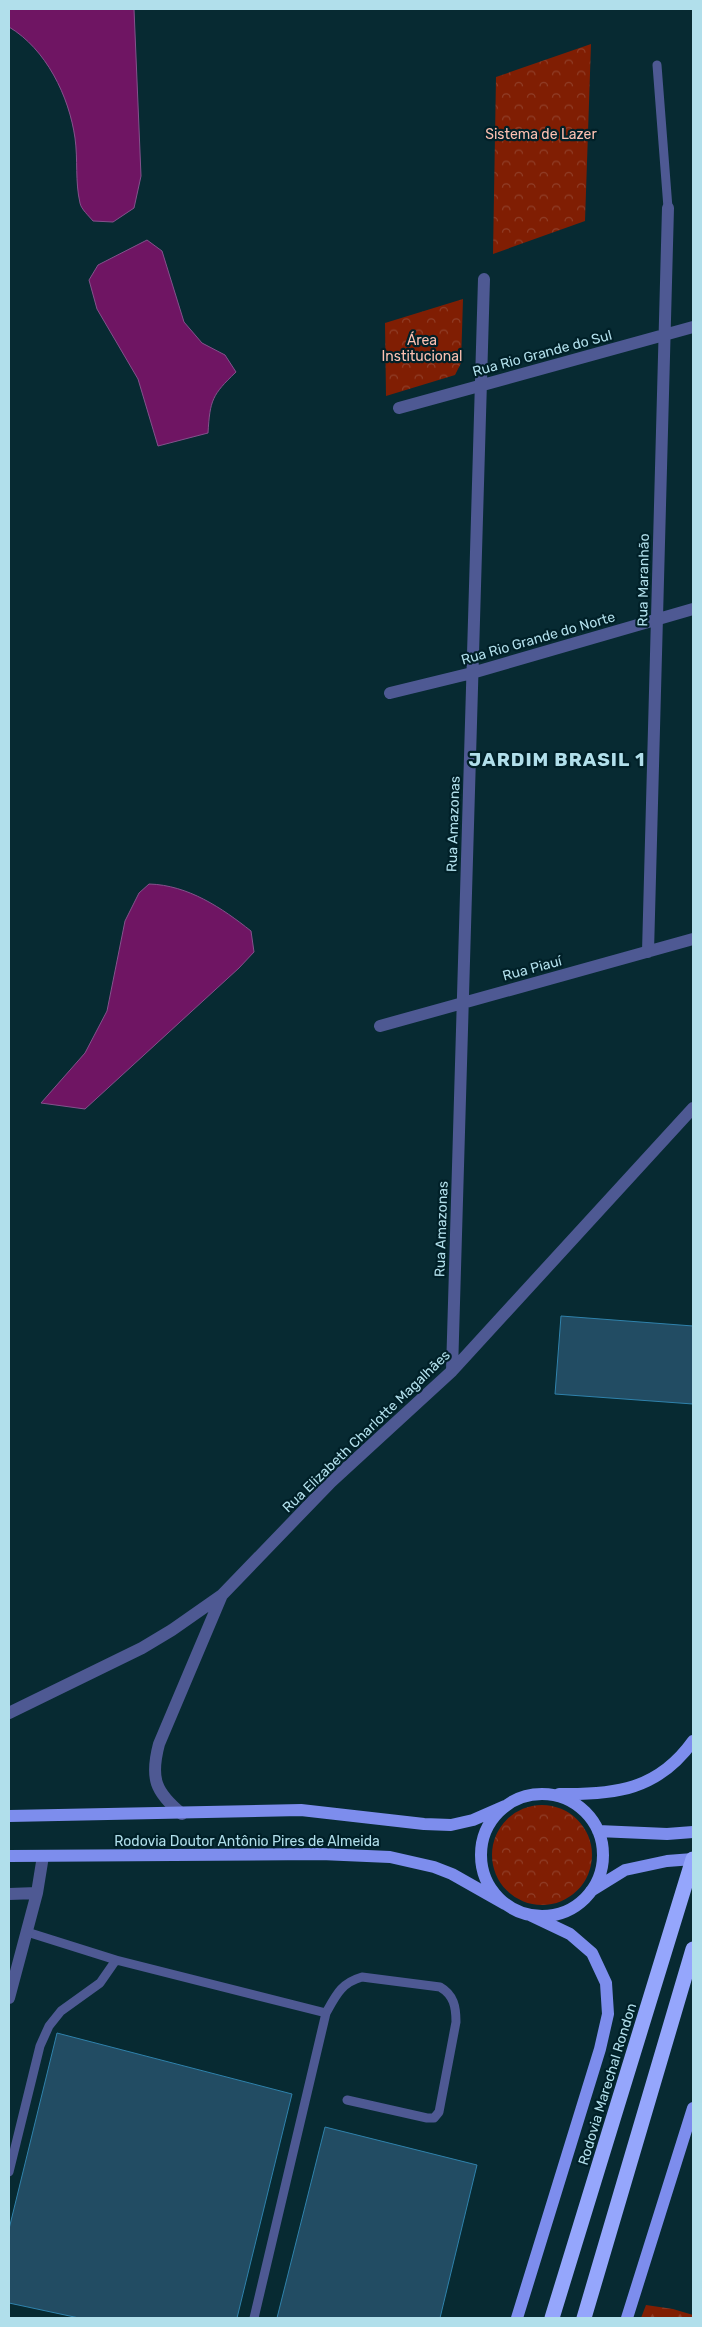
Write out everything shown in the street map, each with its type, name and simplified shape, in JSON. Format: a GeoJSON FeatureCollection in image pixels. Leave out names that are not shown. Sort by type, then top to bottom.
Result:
{"type":"FeatureCollection","features":[{"type":"Feature","properties":{"kind":"highway","name":"Rodovia Marechal Rondon"},"geometry":{"type":"LineString","coordinates":[[552,2318],[693,1859]]}},
{"type":"Feature","properties":{"kind":"highway"},"geometry":{"type":"LineString","coordinates":[[584,2318],[693,1950]]}},
{"type":"Feature","properties":{"kind":"main road"},"geometry":{"type":"LineString","coordinates":[[517,2318],[600,2049],[608,2014],[606,1983],[592,1953],[570,1934],[505,1904],[492,1891],[484,1874],[481,1855],[484,1836],[492,1819],[505,1806],[524,1796],[545,1794],[591,1795],[638,1786],[664,1772],[693,1741]]}},
{"type":"Feature","properties":{"kind":"main road"},"geometry":{"type":"LineString","coordinates":[[545,1794],[562,1797],[577,1805],[589,1816],[598,1831],[603,1851],[600,1872],[591,1891]]}},
{"type":"Feature","properties":{"kind":"main road","name":"Rodovia Doutor Antônio Pires de Almeida"},"geometry":{"type":"LineString","coordinates":[[9,1816],[182,1814],[301,1810],[424,1824],[451,1824],[473,1820],[505,1806]]}},
{"type":"Feature","properties":{"kind":"main road"},"geometry":{"type":"LineString","coordinates":[[598,1831],[668,1834],[693,1832]]}},
{"type":"Feature","properties":{"kind":"main road","name":"Rodovia Doutor Antônio Pires de Almeida"},"geometry":{"type":"LineString","coordinates":[[9,1856],[321,1854],[390,1857],[434,1867],[452,1874],[505,1904]]}},
{"type":"Feature","properties":{"kind":"main road"},"geometry":{"type":"LineString","coordinates":[[530,1915],[547,1916],[564,1912],[579,1904],[591,1891],[625,1870],[667,1861],[693,1859]]}},
{"type":"Feature","properties":{"kind":"main road"},"geometry":{"type":"LineString","coordinates":[[627,2318],[693,2108]]}},
{"type":"Feature","properties":{"kind":"street","name":"Rua Maranhão"},"geometry":{"type":"LineString","coordinates":[[648,952],[668,208]]}},
{"type":"Feature","properties":{"kind":"street","name":"Rua Amazonas"},"geometry":{"type":"LineString","coordinates":[[452,1371],[484,279]]}},
{"type":"Feature","properties":{"kind":"street","name":"Rua Rio Grande do Sul"},"geometry":{"type":"LineString","coordinates":[[399,408],[693,328]]}},
{"type":"Feature","properties":{"kind":"street","name":"Rua Rio Grande do Norte"},"geometry":{"type":"LineString","coordinates":[[390,693],[472,672],[693,609]]}},
{"type":"Feature","properties":{"kind":"street","name":"Rua Piauí"},"geometry":{"type":"LineString","coordinates":[[380,1026],[693,940]]}},
{"type":"Feature","properties":{"kind":"street","name":"Rua Elizabeth Charlotte Magalhães"},"geometry":{"type":"LineString","coordinates":[[9,1713],[142,1648],[172,1630],[222,1595],[331,1482],[452,1371],[693,1108]]}},
{"type":"Feature","properties":{"kind":"street"},"geometry":{"type":"LineString","coordinates":[[182,1814],[164,1800],[156,1785],[154,1772],[155,1758],[162,1735],[222,1595]]}},
{"type":"Feature","properties":{"kind":"street"},"geometry":{"type":"LineString","coordinates":[[9,1998],[37,1893],[44,1856]]}},
{"type":"Feature","properties":{"kind":"street"},"geometry":{"type":"LineString","coordinates":[[9,1894],[37,1893]]}},
{"type":"Feature","properties":{"kind":"lane"},"geometry":{"type":"LineString","coordinates":[[657,64],[668,208]]}},
{"type":"Feature","properties":{"kind":"lane"},"geometry":{"type":"LineString","coordinates":[[27,1932],[116,1960],[326,2013]]}},
{"type":"Feature","properties":{"kind":"lane"},"geometry":{"type":"LineString","coordinates":[[9,2172],[40,2046],[49,2026],[61,2011],[100,1983],[116,1960]]}},
{"type":"Feature","properties":{"kind":"lane"},"geometry":{"type":"LineString","coordinates":[[254,2318],[326,2013],[339,1991],[350,1980],[362,1977],[440,1987],[449,1993],[456,2009],[456,2022],[439,2112],[434,2118],[426,2118],[347,2100]]}},
{"type":"Feature","properties":{"kind":"green space","name":"Sistema de Lazer"},"geometry":{"type":"Polygon","coordinates":[[[591,44],[585,221],[493,254],[496,77],[591,44]]]}},
{"type":"Feature","properties":{"kind":"green space","name":"Área Institucional"},"geometry":{"type":"Polygon","coordinates":[[[463,299],[461,363],[455,375],[386,396],[385,323],[463,299]]]}},
{"type":"Feature","properties":{"kind":"green space"},"geometry":{"type":"Polygon","coordinates":[[[542,1805],[561,1809],[577,1820],[588,1836],[592,1855],[588,1874],[577,1890],[561,1901],[542,1905],[523,1901],[507,1890],[496,1874],[492,1855],[496,1836],[507,1820],[523,1809],[542,1805]]]}},
{"type":"Feature","properties":{"kind":"green space"},"geometry":{"type":"Polygon","coordinates":[[[646,2305],[673,2309],[693,2315],[693,2318],[641,2318],[646,2305]]]}},
{"type":"Feature","properties":{"kind":"shaded area"},"geometry":{"type":"Polygon","coordinates":[[[9,9],[134,9],[141,176],[134,208],[113,222],[93,221],[83,210],[78,195],[75,138],[67,106],[54,75],[45,61],[22,36],[9,27],[9,9]]]}},
{"type":"Feature","properties":{"kind":"shaded area"},"geometry":{"type":"Polygon","coordinates":[[[147,240],[162,251],[184,322],[202,343],[225,355],[236,372],[217,393],[211,405],[208,433],[158,446],[138,379],[97,309],[89,280],[98,265],[147,240]]]}},
{"type":"Feature","properties":{"kind":"shaded area"},"geometry":{"type":"Polygon","coordinates":[[[149,884],[163,885],[191,893],[216,906],[251,931],[254,952],[239,968],[85,1109],[41,1103],[85,1053],[107,1011],[125,921],[139,893],[149,884]]]}},
{"type":"Feature","properties":{"kind":"building"},"geometry":{"type":"Polygon","coordinates":[[[561,1316],[693,1326],[693,1404],[555,1394],[561,1316]]]}},
{"type":"Feature","properties":{"kind":"building"},"geometry":{"type":"Polygon","coordinates":[[[57,2033],[292,2094],[237,2318],[79,2318],[9,2303],[9,2229],[57,2033]]]}},
{"type":"Feature","properties":{"kind":"building"},"geometry":{"type":"Polygon","coordinates":[[[325,2127],[477,2165],[440,2318],[277,2318],[325,2127]]]}},
{"type":"Feature","properties":{"kind":"district","name":"JARDIM BRASIL 1"},"geometry":{"type":"Point","coordinates":[557,759]}}]}
